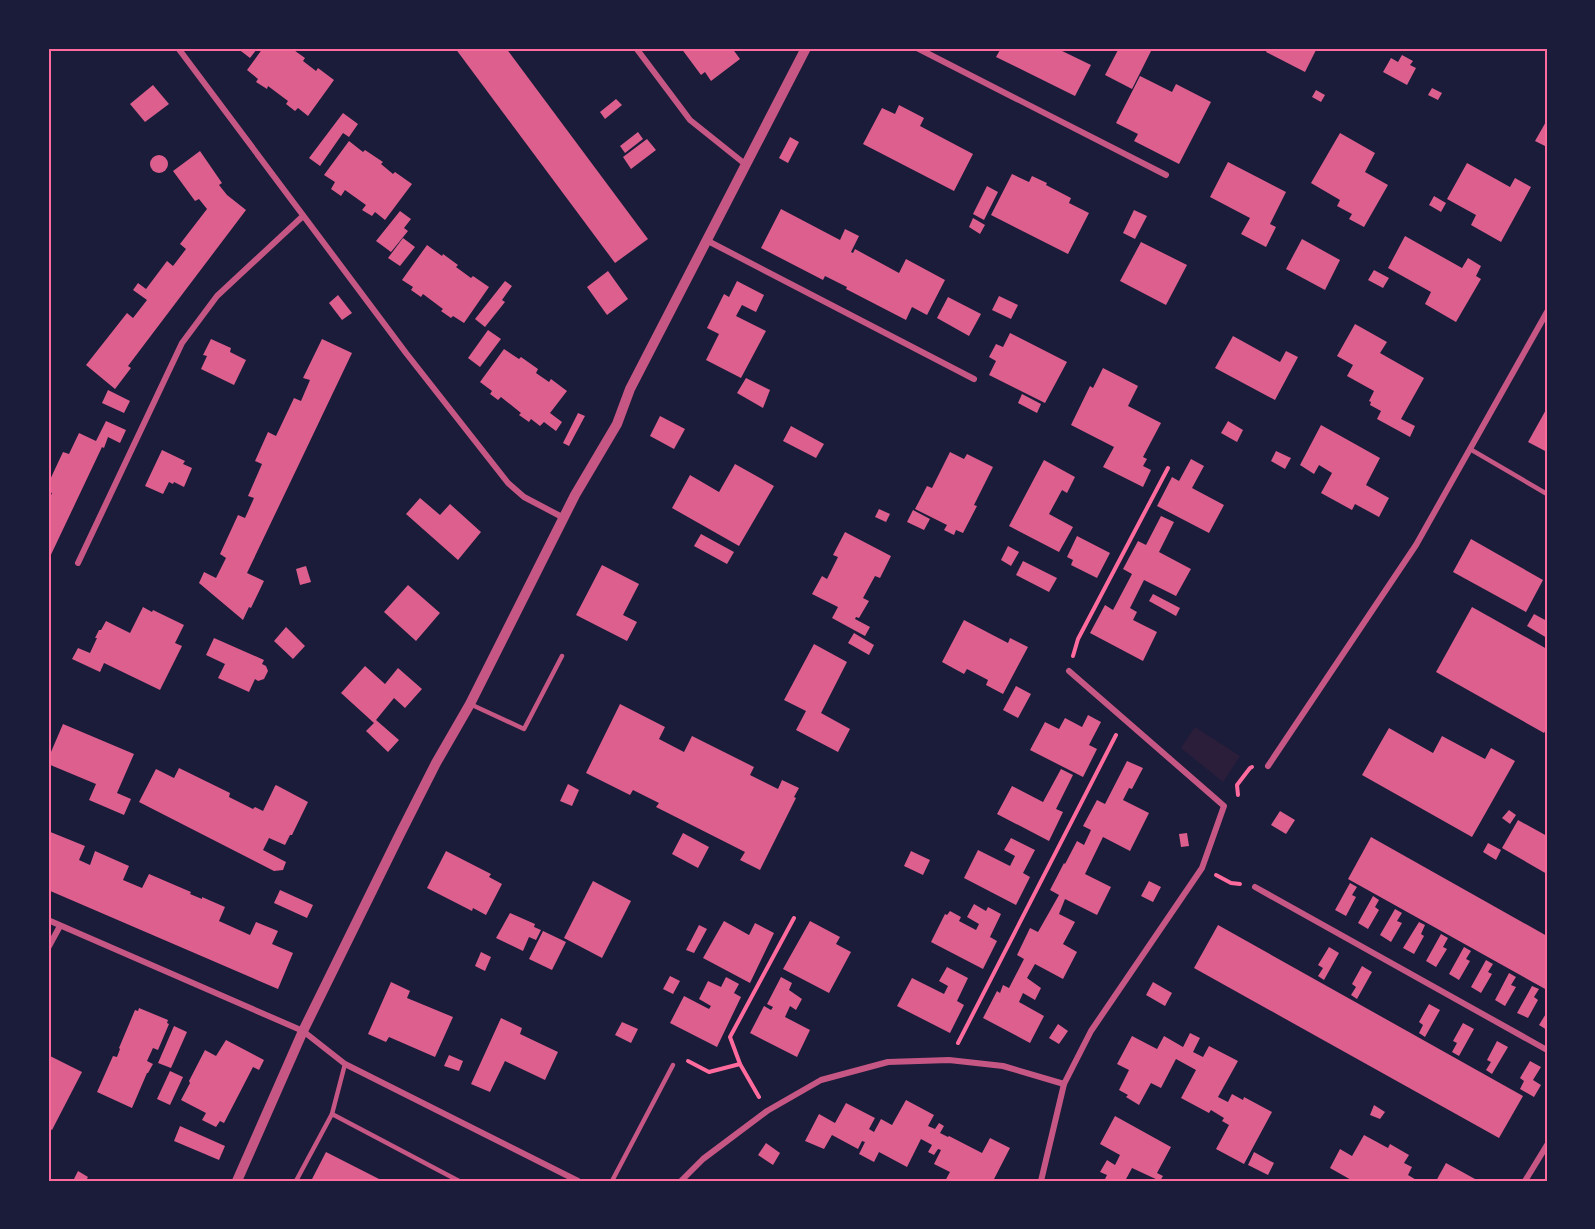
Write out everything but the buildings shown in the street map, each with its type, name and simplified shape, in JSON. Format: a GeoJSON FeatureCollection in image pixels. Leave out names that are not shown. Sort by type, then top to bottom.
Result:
{"type":"FeatureCollection","features":[{"type":"Feature","properties":{"kind":"street"},"geometry":{"type":"LineString","coordinates":[[178,48],[406,353],[508,483],[524,497],[564,518]]}},
{"type":"Feature","properties":{"kind":"street"},"geometry":{"type":"LineString","coordinates":[[636,48],[690,120],[745,164]]}},
{"type":"Feature","properties":{"kind":"street"},"geometry":{"type":"LineString","coordinates":[[237,1181],[303,1031],[408,817],[470,704],[576,495],[617,424],[630,389],[806,48]]}},
{"type":"Feature","properties":{"kind":"street"},"geometry":{"type":"LineString","coordinates":[[917,48],[1166,175]]}},
{"type":"Feature","properties":{"kind":"street"},"geometry":{"type":"LineString","coordinates":[[78,563],[182,343],[217,296],[303,216]]}},
{"type":"Feature","properties":{"kind":"street"},"geometry":{"type":"LineString","coordinates":[[706,240],[974,379]]}},
{"type":"Feature","properties":{"kind":"street"},"geometry":{"type":"LineString","coordinates":[[1268,766],[1416,546],[1547,312]]}},
{"type":"Feature","properties":{"kind":"street"},"geometry":{"type":"LineString","coordinates":[[1041,1181],[1064,1084],[1091,1031],[1202,868],[1224,806],[1069,671]]}},
{"type":"Feature","properties":{"kind":"street"},"geometry":{"type":"LineString","coordinates":[[1255,887],[1547,1050]]}},
{"type":"Feature","properties":{"kind":"street"},"geometry":{"type":"LineString","coordinates":[[48,920],[303,1031],[345,1064],[578,1181]]}},
{"type":"Feature","properties":{"kind":"street"},"geometry":{"type":"LineString","coordinates":[[48,948],[60,926]]}},
{"type":"Feature","properties":{"kind":"street"},"geometry":{"type":"LineString","coordinates":[[681,1181],[703,1159],[767,1111],[821,1080],[888,1062],[949,1060],[1003,1066],[1064,1084]]}},
{"type":"Feature","properties":{"kind":"street"},"geometry":{"type":"LineString","coordinates":[[1526,1181],[1547,1145]]}},
{"type":"Feature","properties":{"kind":"lane"},"geometry":{"type":"LineString","coordinates":[[1470,449],[1547,494]]}},
{"type":"Feature","properties":{"kind":"lane"},"geometry":{"type":"LineString","coordinates":[[470,704],[524,729],[562,656]]}},
{"type":"Feature","properties":{"kind":"lane"},"geometry":{"type":"LineString","coordinates":[[296,1181],[332,1114],[345,1064]]}},
{"type":"Feature","properties":{"kind":"lane"},"geometry":{"type":"LineString","coordinates":[[612,1181],[673,1065]]}},
{"type":"Feature","properties":{"kind":"lane"},"geometry":{"type":"LineString","coordinates":[[332,1114],[459,1181]]}},
{"type":"Feature","properties":{"kind":"path"},"geometry":{"type":"LineString","coordinates":[[1069,671],[1078,639],[1168,468]]}},
{"type":"Feature","properties":{"kind":"path"},"geometry":{"type":"LineString","coordinates":[[949,1060],[1124,720]]}},
{"type":"Feature","properties":{"kind":"path"},"geometry":{"type":"LineString","coordinates":[[1224,806],[1233,802],[1239,794],[1237,785],[1250,768],[1268,766]]}},
{"type":"Feature","properties":{"kind":"path"},"geometry":{"type":"LineString","coordinates":[[1202,868],[1231,883],[1255,887]]}},
{"type":"Feature","properties":{"kind":"path"},"geometry":{"type":"LineString","coordinates":[[767,1111],[740,1064],[730,1037],[794,918]]}},
{"type":"Feature","properties":{"kind":"path"},"geometry":{"type":"LineString","coordinates":[[673,1065],[684,1059],[709,1072],[740,1064]]}},
{"type":"Feature","properties":{"kind":"shaded area"},"geometry":{"type":"Polygon","coordinates":[[[1195,727],[1240,756],[1223,782],[1181,748],[1195,727]]]}}]}
